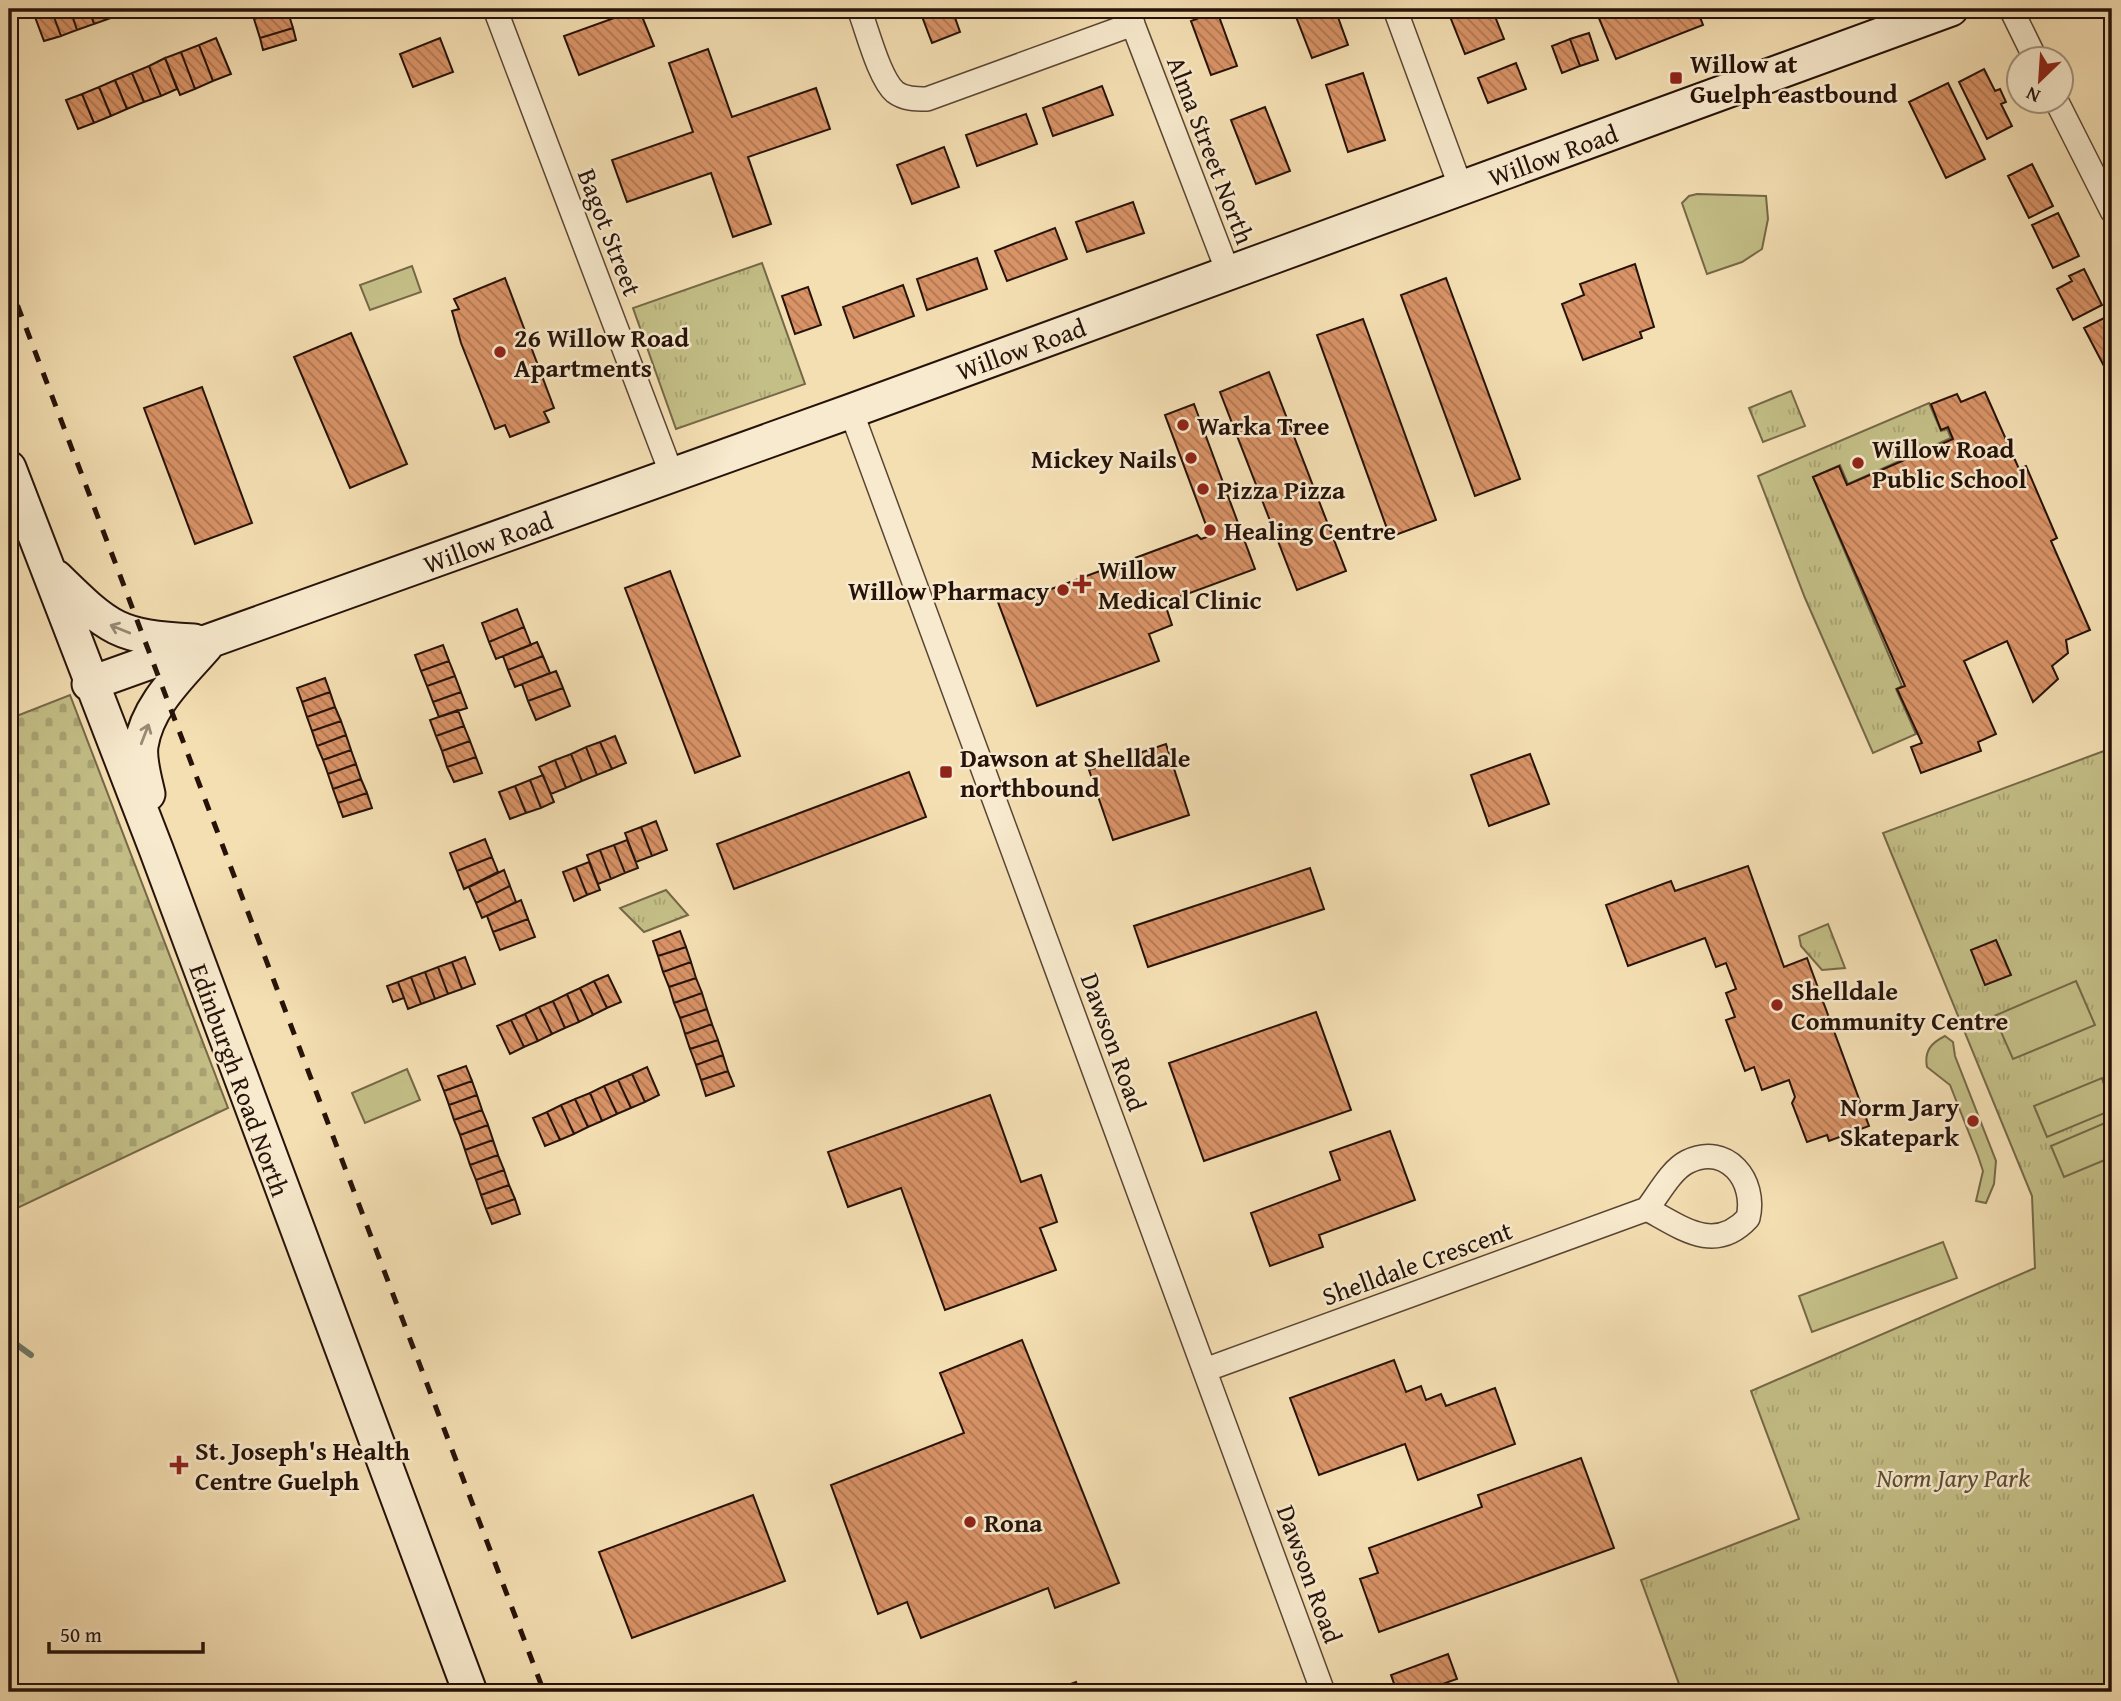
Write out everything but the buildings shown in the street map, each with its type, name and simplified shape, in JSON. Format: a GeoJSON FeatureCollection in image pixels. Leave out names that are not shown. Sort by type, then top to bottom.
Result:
{"type":"FeatureCollection","features":[{"type":"Feature","properties":{"kind":"main road","name":"Willow Road"},"geometry":{"type":"LineString","coordinates":[[89,684],[851,411],[1951,9]]}},
{"type":"Feature","properties":{"kind":"main road","name":"Edinburgh Road North"},"geometry":{"type":"LineString","coordinates":[[9,468],[89,684],[156,849],[470,1692]]}},
{"type":"Feature","properties":{"kind":"main road"},"geometry":{"type":"LineString","coordinates":[[48,569],[101,622],[142,639],[211,642]]}},
{"type":"Feature","properties":{"kind":"main road"},"geometry":{"type":"LineString","coordinates":[[156,849],[141,746],[163,694],[211,642]]}},
{"type":"Feature","properties":{"kind":"street","name":"Bagot Street"},"geometry":{"type":"LineString","coordinates":[[495,9],[672,475]]}},
{"type":"Feature","properties":{"kind":"street"},"geometry":{"type":"LineString","coordinates":[[859,9],[886,78],[895,92],[909,99],[927,99],[1130,17]]}},
{"type":"Feature","properties":{"kind":"street"},"geometry":{"type":"LineString","coordinates":[[1395,9],[1461,188]]}},
{"type":"Feature","properties":{"kind":"street"},"geometry":{"type":"LineString","coordinates":[[2011,9],[2029,46]]}},
{"type":"Feature","properties":{"kind":"street","name":"Alma Street North"},"geometry":{"type":"LineString","coordinates":[[1130,17],[1228,272]]}},
{"type":"Feature","properties":{"kind":"street"},"geometry":{"type":"LineString","coordinates":[[2064,116],[2112,211]]}},
{"type":"Feature","properties":{"kind":"street","name":"Dawson Road"},"geometry":{"type":"LineString","coordinates":[[851,411],[1323,1692]]}},
{"type":"Feature","properties":{"kind":"street","name":"Shelldale Crescent"},"geometry":{"type":"LineString","coordinates":[[1205,1370],[1647,1209]]}},
{"type":"Feature","properties":{"kind":"green space"},"geometry":{"type":"Polygon","coordinates":[[[1689,196],[1766,196],[1768,219],[1762,249],[1742,262],[1707,274],[1682,203],[1689,196]]]}},
{"type":"Feature","properties":{"kind":"green space"},"geometry":{"type":"Polygon","coordinates":[[[762,263],[805,384],[676,429],[633,308],[762,263]]]}},
{"type":"Feature","properties":{"kind":"green space"},"geometry":{"type":"Polygon","coordinates":[[[412,266],[421,292],[370,310],[360,285],[412,266]]]}},
{"type":"Feature","properties":{"kind":"green space"},"geometry":{"type":"Polygon","coordinates":[[[1791,391],[1805,426],[1763,442],[1749,408],[1791,391]]]}},
{"type":"Feature","properties":{"kind":"green space"},"geometry":{"type":"Polygon","coordinates":[[[1929,403],[1941,431],[1947,429],[1951,438],[1848,484],[1840,465],[1813,477],[1902,686],[1896,689],[1916,734],[1873,753],[1805,598],[1758,476],[1929,403]]]}},
{"type":"Feature","properties":{"kind":"green space"},"geometry":{"type":"Polygon","coordinates":[[[70,695],[228,1108],[9,1212],[9,719],[70,695]]]}},
{"type":"Feature","properties":{"kind":"green space","name":"Norm Jary Park"},"geometry":{"type":"Polygon","coordinates":[[[2112,748],[2112,1692],[1682,1692],[1641,1580],[1799,1519],[1751,1391],[2035,1268],[2032,1196],[1883,833],[2112,748]]]}},
{"type":"Feature","properties":{"kind":"green space"},"geometry":{"type":"Polygon","coordinates":[[[666,890],[688,915],[644,932],[620,908],[666,890]]]}},
{"type":"Feature","properties":{"kind":"green space"},"geometry":{"type":"Polygon","coordinates":[[[1828,924],[1845,968],[1822,970],[1801,946],[1799,936],[1828,924]]]}},
{"type":"Feature","properties":{"kind":"green space"},"geometry":{"type":"Polygon","coordinates":[[[2076,981],[2095,1025],[2013,1059],[1994,1016],[2076,981]]]}},
{"type":"Feature","properties":{"kind":"green space","name":"Norm Jary Skatepark"},"geometry":{"type":"Polygon","coordinates":[[[1945,1036],[1953,1042],[1955,1056],[1996,1161],[1994,1184],[1986,1203],[1976,1201],[1983,1171],[1950,1085],[1927,1067],[1930,1048],[1945,1036]]]}},
{"type":"Feature","properties":{"kind":"green space"},"geometry":{"type":"Polygon","coordinates":[[[407,1069],[420,1100],[365,1123],[352,1093],[407,1069]]]}},
{"type":"Feature","properties":{"kind":"green space"},"geometry":{"type":"Polygon","coordinates":[[[2102,1078],[2112,1110],[2047,1137],[2034,1106],[2102,1078]]]}},
{"type":"Feature","properties":{"kind":"green space"},"geometry":{"type":"Polygon","coordinates":[[[2112,1120],[2112,1157],[2064,1177],[2051,1146],[2112,1120]]]}},
{"type":"Feature","properties":{"kind":"green space"},"geometry":{"type":"Polygon","coordinates":[[[1943,1242],[1957,1278],[1812,1332],[1799,1296],[1943,1242]]]}},
{"type":"Feature","properties":{"kind":"waterway"},"geometry":{"type":"LineString","coordinates":[[9,1339],[31,1355]]}},
{"type":"Feature","properties":{"kind":"railway"},"geometry":{"type":"LineString","coordinates":[[9,283],[544,1692]]}},
{"type":"Feature","properties":{"kind":"place","name":"Willow at Guelph eastbound"},"geometry":{"type":"Point","coordinates":[1676,78]}},
{"type":"Feature","properties":{"kind":"place","name":"26 Willow Road Apartments"},"geometry":{"type":"Point","coordinates":[500,352]}},
{"type":"Feature","properties":{"kind":"place","name":"Warka Tree"},"geometry":{"type":"Point","coordinates":[1183,425]}},
{"type":"Feature","properties":{"kind":"place","name":"Mickey Nails"},"geometry":{"type":"Point","coordinates":[1191,458]}},
{"type":"Feature","properties":{"kind":"place","name":"Willow Road Public School"},"geometry":{"type":"Point","coordinates":[1858,463]}},
{"type":"Feature","properties":{"kind":"place","name":"Pizza Pizza"},"geometry":{"type":"Point","coordinates":[1203,489]}},
{"type":"Feature","properties":{"kind":"place","name":"Healing Centre"},"geometry":{"type":"Point","coordinates":[1210,530]}},
{"type":"Feature","properties":{"kind":"place","name":"Willow Medical Clinic"},"geometry":{"type":"Point","coordinates":[1082,584]}},
{"type":"Feature","properties":{"kind":"place","name":"Willow Pharmacy"},"geometry":{"type":"Point","coordinates":[1063,590]}},
{"type":"Feature","properties":{"kind":"place","name":"Dawson at Shelldale northbound"},"geometry":{"type":"Point","coordinates":[946,772]}},
{"type":"Feature","properties":{"kind":"place","name":"Shelldale Community Centre"},"geometry":{"type":"Point","coordinates":[1777,1005]}},
{"type":"Feature","properties":{"kind":"place","name":"Norm Jary Skatepark"},"geometry":{"type":"Point","coordinates":[1973,1121]}},
{"type":"Feature","properties":{"kind":"place","name":"St. Joseph's Health Centre Guelph"},"geometry":{"type":"Point","coordinates":[179,1465]}},
{"type":"Feature","properties":{"kind":"place","name":"Rona"},"geometry":{"type":"Point","coordinates":[970,1522]}}]}
